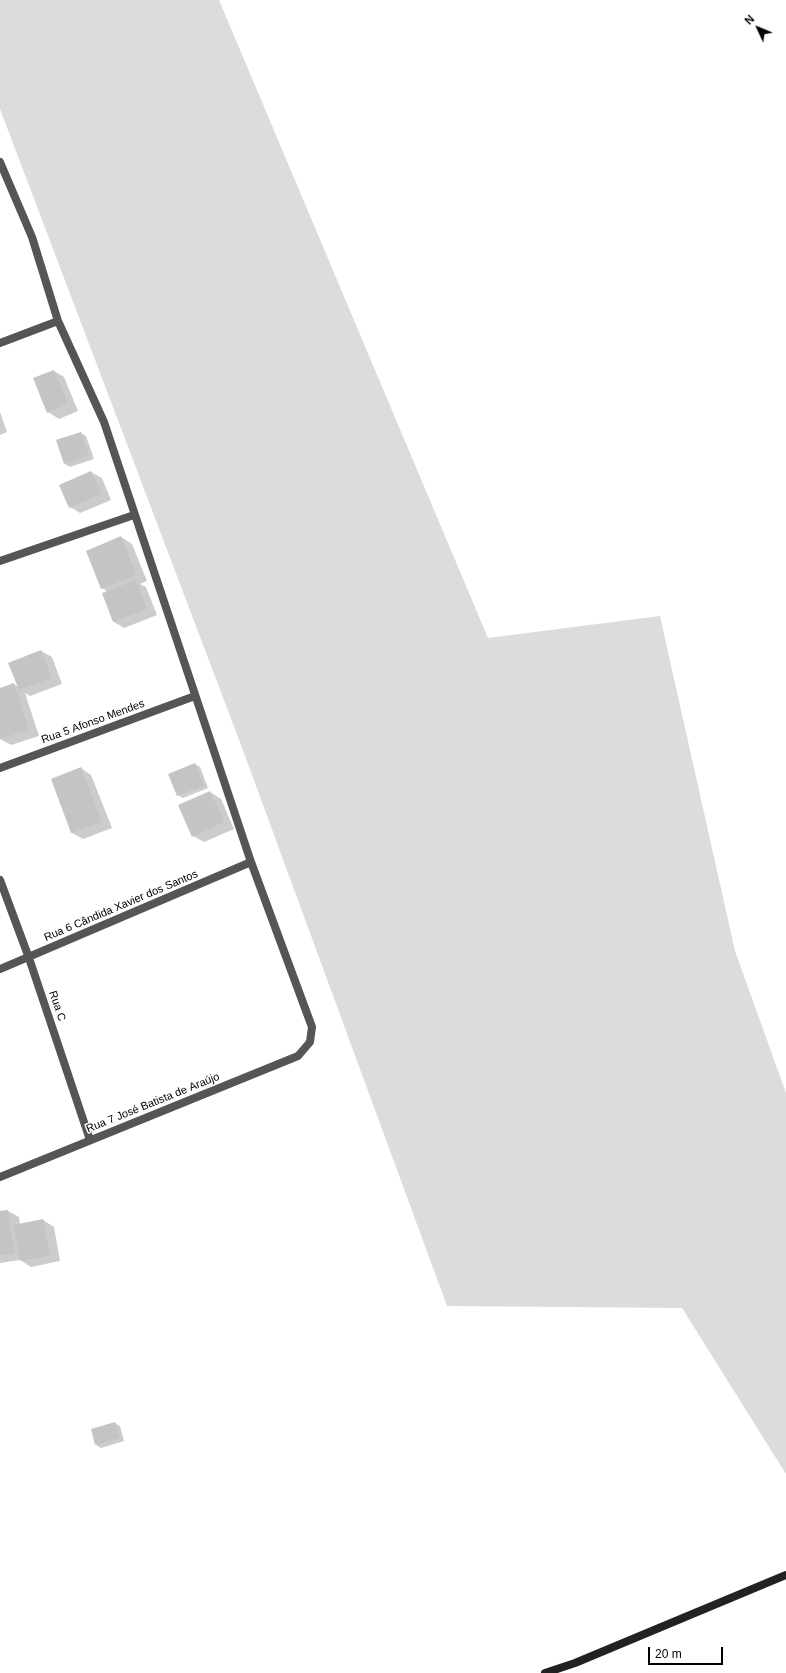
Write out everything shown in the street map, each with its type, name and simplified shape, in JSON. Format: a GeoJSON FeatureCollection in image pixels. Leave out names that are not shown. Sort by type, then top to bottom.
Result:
{"type":"FeatureCollection","features":[{"type":"Feature","properties":{"kind":"main road"},"geometry":{"type":"LineString","coordinates":[[545,1673],[575,1663],[786,1575]]}},
{"type":"Feature","properties":{"kind":"street"},"geometry":{"type":"LineString","coordinates":[[0,162],[32,237],[58,321],[104,422],[251,862]]}},
{"type":"Feature","properties":{"kind":"street"},"geometry":{"type":"LineString","coordinates":[[0,343],[58,321]]}},
{"type":"Feature","properties":{"kind":"street"},"geometry":{"type":"LineString","coordinates":[[0,561],[134,515]]}},
{"type":"Feature","properties":{"kind":"street","name":"Rua 5 Afonso Mendes"},"geometry":{"type":"LineString","coordinates":[[0,768],[195,696]]}},
{"type":"Feature","properties":{"kind":"street","name":"Rua 6 Cândida Xavier dos Santos"},"geometry":{"type":"LineString","coordinates":[[0,969],[29,958],[251,862]]}},
{"type":"Feature","properties":{"kind":"street","name":"Rua 7 José Batista de Araújo"},"geometry":{"type":"LineString","coordinates":[[0,1177],[298,1056],[310,1042],[312,1027],[251,862]]}},
{"type":"Feature","properties":{"kind":"street","name":"Rua C"},"geometry":{"type":"LineString","coordinates":[[0,880],[29,958],[90,1140]]}},
{"type":"Feature","properties":{"kind":"shaded area"},"geometry":{"type":"Polygon","coordinates":[[[0,0],[219,0],[488,638],[660,616],[735,951],[786,1093],[786,1474],[682,1308],[447,1306],[241,745],[0,109],[0,0]]]}},
{"type":"Feature","properties":{"kind":"building"},"geometry":{"type":"Polygon","coordinates":[[[54,370],[68,404],[47,413],[33,378],[54,370]]]}},
{"type":"Feature","properties":{"kind":"building"},"geometry":{"type":"Polygon","coordinates":[[[81,432],[89,456],[64,464],[56,440],[81,432]]]}},
{"type":"Feature","properties":{"kind":"building"},"geometry":{"type":"Polygon","coordinates":[[[91,471],[101,494],[69,508],[59,485],[91,471]]]}},
{"type":"Feature","properties":{"kind":"building"},"geometry":{"type":"Polygon","coordinates":[[[121,536],[137,575],[101,589],[86,551],[121,536]]]}},
{"type":"Feature","properties":{"kind":"building"},"geometry":{"type":"Polygon","coordinates":[[[136,580],[147,609],[113,622],[102,593],[136,580]]]}},
{"type":"Feature","properties":{"kind":"building"},"geometry":{"type":"Polygon","coordinates":[[[41,650],[52,678],[19,690],[8,663],[41,650]]]}},
{"type":"Feature","properties":{"kind":"building"},"geometry":{"type":"Polygon","coordinates":[[[14,683],[29,730],[0,739],[0,688],[14,683]]]}},
{"type":"Feature","properties":{"kind":"building"},"geometry":{"type":"Polygon","coordinates":[[[195,763],[204,785],[177,796],[168,774],[195,763]]]}},
{"type":"Feature","properties":{"kind":"building"},"geometry":{"type":"Polygon","coordinates":[[[81,767],[102,822],[71,833],[51,779],[81,767]]]}},
{"type":"Feature","properties":{"kind":"building"},"geometry":{"type":"Polygon","coordinates":[[[210,791],[224,822],[192,837],[178,805],[210,791]]]}},
{"type":"Feature","properties":{"kind":"building"},"geometry":{"type":"Polygon","coordinates":[[[8,1210],[15,1253],[0,1255],[0,1211],[8,1210]]]}},
{"type":"Feature","properties":{"kind":"building"},"geometry":{"type":"Polygon","coordinates":[[[43,1219],[50,1256],[20,1261],[13,1225],[43,1219]]]}},
{"type":"Feature","properties":{"kind":"building"},"geometry":{"type":"Polygon","coordinates":[[[115,1422],[120,1438],[95,1445],[91,1429],[115,1422]]]}}]}
